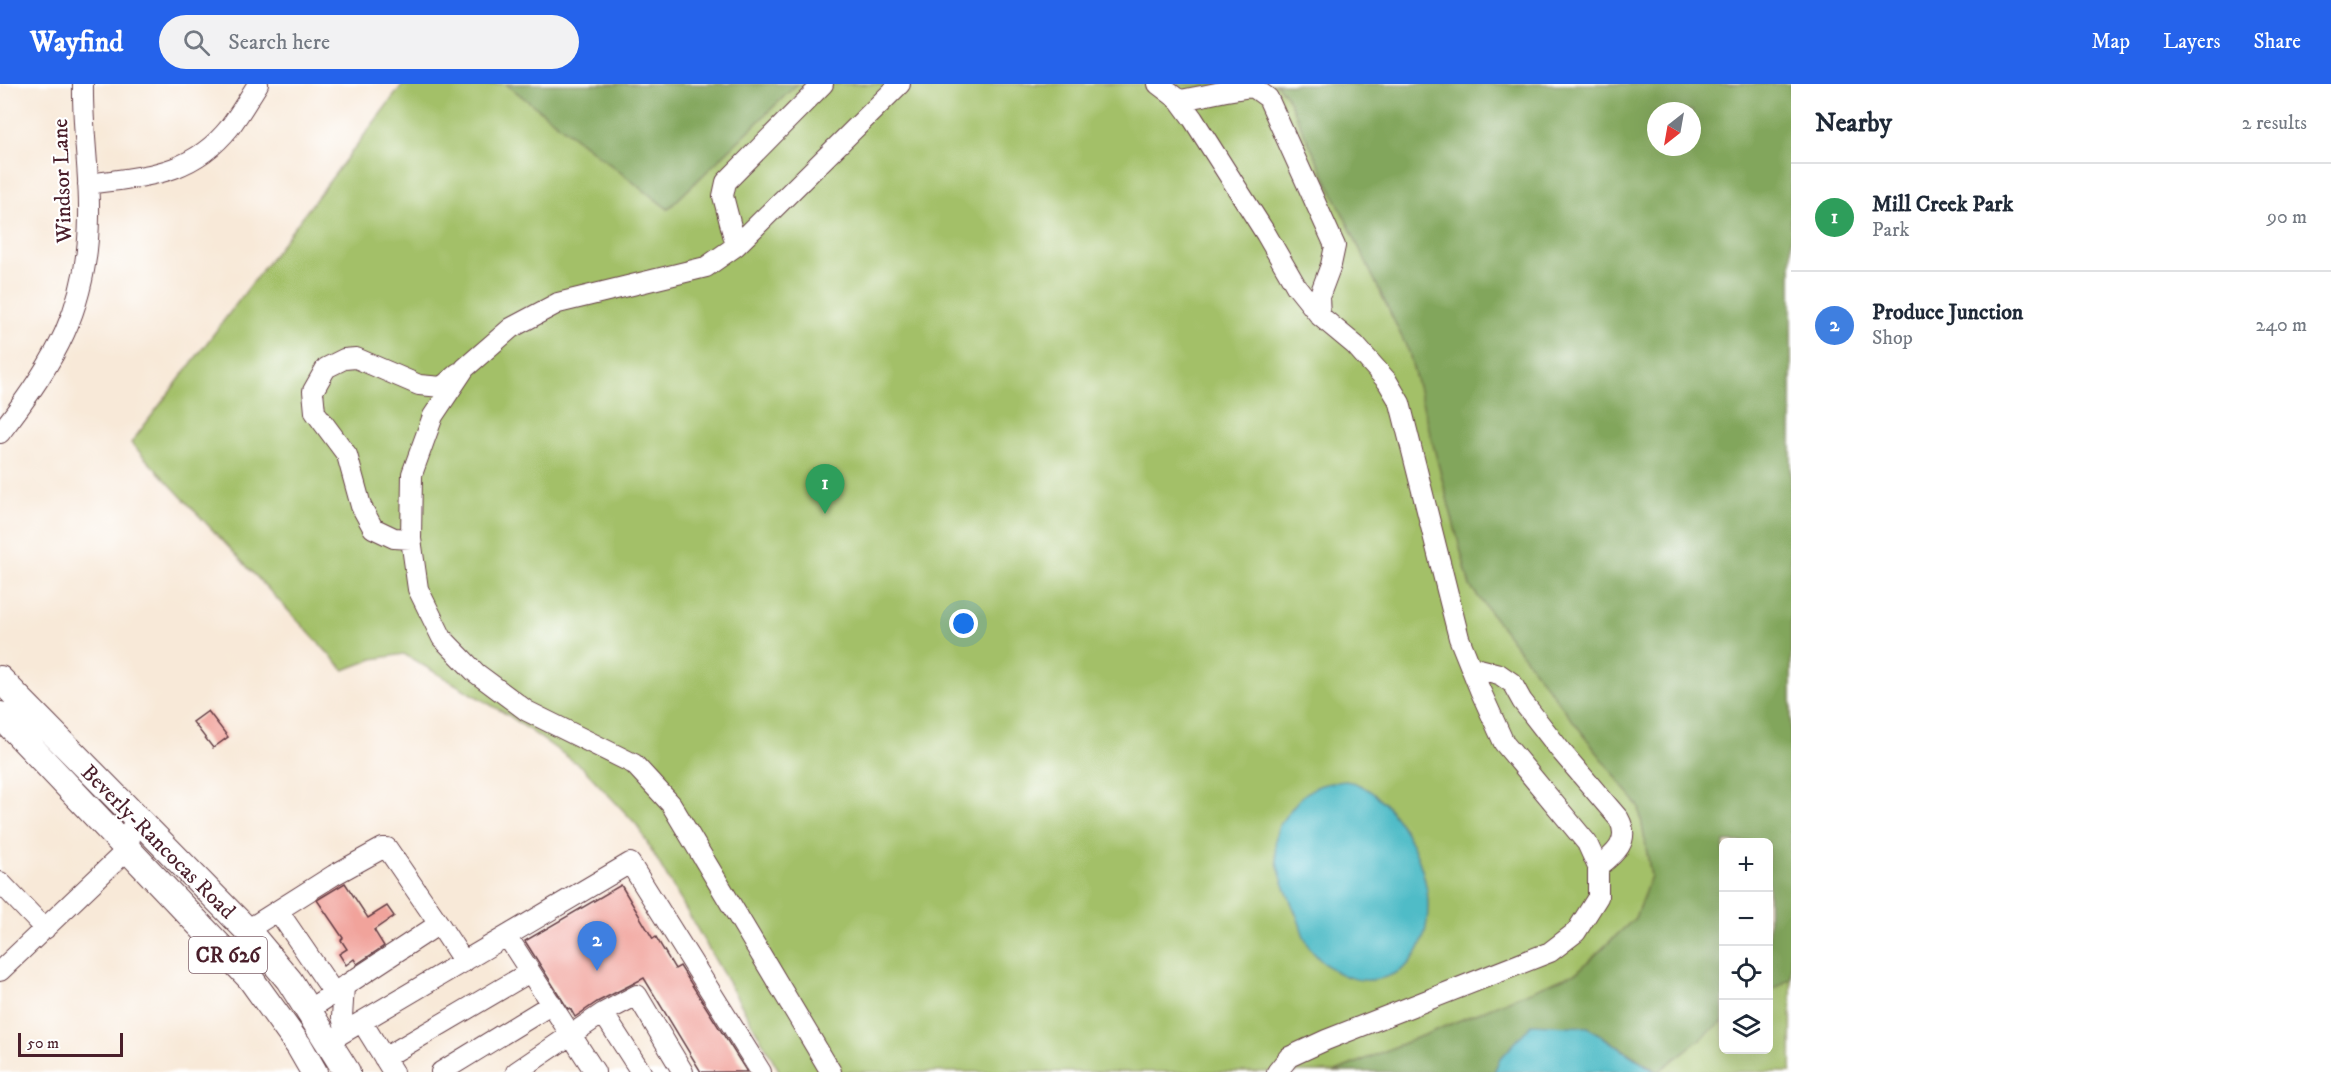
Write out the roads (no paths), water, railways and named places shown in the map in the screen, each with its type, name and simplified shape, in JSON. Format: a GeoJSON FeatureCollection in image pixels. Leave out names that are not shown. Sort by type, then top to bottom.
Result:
{"type":"FeatureCollection","features":[{"type":"Feature","properties":{"kind":"main road","name":"Beverly-Rancocas Road"},"geometry":{"type":"LineString","coordinates":[[0,679],[247,930],[289,980],[308,1010],[345,1031],[347,1072]]}},
{"type":"Feature","properties":{"kind":"main road","name":"Beverly-Rancocas Road"},"geometry":{"type":"LineString","coordinates":[[0,715],[250,978],[314,1072]]}},
{"type":"Feature","properties":{"kind":"street","name":"Windsor Lane"},"geometry":{"type":"LineString","coordinates":[[0,433],[52,359],[74,313],[81,288],[87,256],[89,216],[83,84]]}},
{"type":"Feature","properties":{"kind":"street"},"geometry":{"type":"LineString","coordinates":[[88,184],[145,177],[182,167],[230,127],[258,84]]}},
{"type":"Feature","properties":{"kind":"street"},"geometry":{"type":"LineString","coordinates":[[736,246],[723,196],[726,182],[823,84]]}},
{"type":"Feature","properties":{"kind":"street"},"geometry":{"type":"LineString","coordinates":[[411,539],[394,538],[373,528],[361,506],[347,455],[315,412],[313,391],[326,368],[344,359],[356,358],[419,385],[441,387],[511,328],[558,303],[706,267],[736,246],[900,84]]}},
{"type":"Feature","properties":{"kind":"street"},"geometry":{"type":"LineString","coordinates":[[1158,84],[1179,100],[1266,234],[1296,286],[1320,316],[1355,345],[1387,381],[1400,404],[1459,638],[1471,667],[1504,743],[1587,843],[1598,867],[1598,897],[1576,932],[1550,952],[1326,1040],[1289,1057],[1277,1072]]}},
{"type":"Feature","properties":{"kind":"street"},"geometry":{"type":"LineString","coordinates":[[1179,100],[1202,97],[1230,89],[1253,87],[1268,98],[1335,246],[1332,265],[1319,297],[1320,316]]}},
{"type":"Feature","properties":{"kind":"street"},"geometry":{"type":"LineString","coordinates":[[465,368],[433,416],[412,474],[411,539],[418,588],[442,638],[476,673],[527,711],[634,764],[671,804],[831,1072]]}},
{"type":"Feature","properties":{"kind":"street"},"geometry":{"type":"LineString","coordinates":[[1471,667],[1499,674],[1512,683],[1522,701],[1561,751],[1619,819],[1625,831],[1624,838],[1612,857],[1598,867]]}},
{"type":"Feature","properties":{"kind":"street"},"geometry":{"type":"LineString","coordinates":[[0,970],[128,849],[134,817]]}},
{"type":"Feature","properties":{"kind":"street"},"geometry":{"type":"LineString","coordinates":[[247,930],[334,875],[383,848],[387,848],[464,962]]}},
{"type":"Feature","properties":{"kind":"street"},"geometry":{"type":"LineString","coordinates":[[345,1031],[630,863],[761,1072]]}},
{"type":"Feature","properties":{"kind":"street"},"geometry":{"type":"LineString","coordinates":[[0,882],[45,929]]}},
{"type":"Feature","properties":{"kind":"street"},"geometry":{"type":"LineString","coordinates":[[278,911],[339,990],[345,1031],[389,1065],[531,972]]}},
{"type":"Feature","properties":{"kind":"street"},"geometry":{"type":"LineString","coordinates":[[308,1010],[439,924]]}},
{"type":"Feature","properties":{"kind":"street"},"geometry":{"type":"LineString","coordinates":[[507,936],[595,1072]]}},
{"type":"Feature","properties":{"kind":"street"},"geometry":{"type":"LineString","coordinates":[[516,1072],[544,1064],[571,1035],[603,1013],[637,995],[683,1072]]}},
{"type":"Feature","properties":{"kind":"street"},"geometry":{"type":"LineString","coordinates":[[441,1072],[552,1004]]}},
{"type":"Feature","properties":{"kind":"street"},"geometry":{"type":"LineString","coordinates":[[603,1013],[641,1072]]}},
{"type":"Feature","properties":{"kind":"water"},"geometry":{"type":"Polygon","coordinates":[[[1346,781],[1362,786],[1378,797],[1392,812],[1414,850],[1427,889],[1427,920],[1419,949],[1404,968],[1378,979],[1347,977],[1328,967],[1312,951],[1277,863],[1275,841],[1277,831],[1283,819],[1298,801],[1315,787],[1346,781]]]}},
{"type":"Feature","properties":{"kind":"water"},"geometry":{"type":"Polygon","coordinates":[[[1532,1024],[1588,1027],[1656,1072],[1494,1072],[1500,1059],[1532,1024]]]}},
{"type":"Feature","properties":{"kind":"place","name":"Mill Creek Park"},"geometry":{"type":"Point","coordinates":[825,514]}},
{"type":"Feature","properties":{"kind":"place","name":"Produce Junction"},"geometry":{"type":"Point","coordinates":[597,971]}}]}
